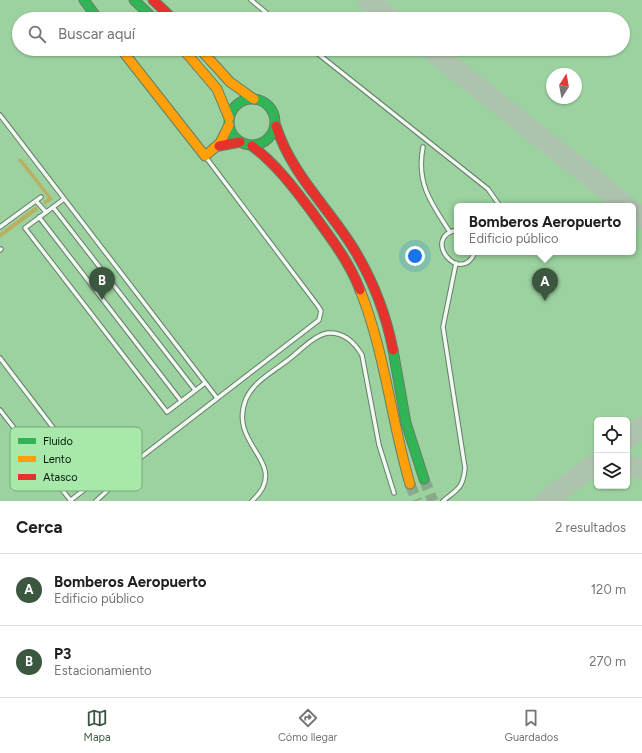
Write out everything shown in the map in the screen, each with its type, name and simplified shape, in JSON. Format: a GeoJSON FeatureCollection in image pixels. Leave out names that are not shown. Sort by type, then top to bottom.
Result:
{"type":"FeatureCollection","features":[{"type":"Feature","properties":{"kind":"main road"},"geometry":{"type":"LineString","coordinates":[[84,0],[93,12]]}},
{"type":"Feature","properties":{"kind":"main road"},"geometry":{"type":"LineString","coordinates":[[134,0],[147,12]]}},
{"type":"Feature","properties":{"kind":"main road"},"geometry":{"type":"LineString","coordinates":[[153,0],[166,12]]}},
{"type":"Feature","properties":{"kind":"main road"},"geometry":{"type":"LineString","coordinates":[[126,56],[205,156],[219,146],[226,135],[235,106],[247,100],[254,99]]}},
{"type":"Feature","properties":{"kind":"main road"},"geometry":{"type":"LineString","coordinates":[[189,56],[219,92],[227,108],[229,122],[234,138],[240,142],[252,146],[275,165],[336,245],[357,282],[372,321],[380,352],[395,433],[410,484]]}},
{"type":"Feature","properties":{"kind":"main road"},"geometry":{"type":"LineString","coordinates":[[206,56],[230,82],[254,99],[261,101],[273,111],[279,141],[286,157],[340,228],[362,263],[382,309],[394,360],[404,417],[424,479]]}},
{"type":"Feature","properties":{"kind":"main road"},"geometry":{"type":"LineString","coordinates":[[252,146],[265,142],[274,132],[276,126]]}},
{"type":"Feature","properties":{"kind":"main road"},"geometry":{"type":"LineString","coordinates":[[219,146],[240,142]]}},
{"type":"Feature","properties":{"kind":"lane"},"geometry":{"type":"LineString","coordinates":[[250,0],[265,12]]}},
{"type":"Feature","properties":{"kind":"lane"},"geometry":{"type":"LineString","coordinates":[[321,56],[488,189],[498,203]]}},
{"type":"Feature","properties":{"kind":"lane"},"geometry":{"type":"LineString","coordinates":[[0,115],[217,398]]}},
{"type":"Feature","properties":{"kind":"lane"},"geometry":{"type":"LineString","coordinates":[[423,147],[420,164],[423,186],[450,232]]}},
{"type":"Feature","properties":{"kind":"lane"},"geometry":{"type":"LineString","coordinates":[[142,456],[319,320],[321,311],[298,278],[205,156]]}},
{"type":"Feature","properties":{"kind":"lane"},"geometry":{"type":"LineString","coordinates":[[0,227],[41,197]]}},
{"type":"Feature","properties":{"kind":"lane"},"geometry":{"type":"LineString","coordinates":[[64,199],[25,228],[167,412],[205,383]]}},
{"type":"Feature","properties":{"kind":"lane"},"geometry":{"type":"LineString","coordinates":[[36,201],[46,212]]}},
{"type":"Feature","properties":{"kind":"lane"},"geometry":{"type":"LineString","coordinates":[[54,207],[195,390]]}},
{"type":"Feature","properties":{"kind":"lane"},"geometry":{"type":"LineString","coordinates":[[39,217],[181,401]]}},
{"type":"Feature","properties":{"kind":"lane"},"geometry":{"type":"LineString","coordinates":[[454,231],[450,232],[443,241],[443,253],[451,262],[456,263],[467,262],[473,255]]}},
{"type":"Feature","properties":{"kind":"lane"},"geometry":{"type":"LineString","coordinates":[[443,501],[456,491],[464,482],[465,468],[443,327],[456,263]]}},
{"type":"Feature","properties":{"kind":"lane"},"geometry":{"type":"LineString","coordinates":[[252,501],[263,488],[267,471],[263,461],[249,443],[244,432],[243,417],[246,400],[256,385],[316,339],[327,333],[339,334],[348,338],[357,346],[362,355],[379,445],[394,493]]}},
{"type":"Feature","properties":{"kind":"lane"},"geometry":{"type":"LineString","coordinates":[[0,358],[53,427]]}},
{"type":"Feature","properties":{"kind":"lane"},"geometry":{"type":"LineString","coordinates":[[0,410],[13,427]]}},
{"type":"Feature","properties":{"kind":"lane"},"geometry":{"type":"LineString","coordinates":[[63,491],[71,501],[83,491]]}},
{"type":"Feature","properties":{"kind":"lane"},"geometry":{"type":"LineString","coordinates":[[96,501],[107,491]]}},
{"type":"Feature","properties":{"kind":"shaded area"},"geometry":{"type":"Polygon","coordinates":[[[0,0],[642,0],[642,501],[0,501],[0,0]]]}},
{"type":"Feature","properties":{"kind":"shaded area"},"geometry":{"type":"Polygon","coordinates":[[[21,158],[53,199],[45,205],[43,202],[48,198],[18,160],[21,158]]]}},
{"type":"Feature","properties":{"kind":"shaded area"},"geometry":{"type":"Polygon","coordinates":[[[36,206],[38,210],[0,238],[0,233],[36,206]]]}},
{"type":"Feature","properties":{"kind":"taxiway"},"geometry":{"type":"LineString","coordinates":[[368,0],[383,12]]}},
{"type":"Feature","properties":{"kind":"taxiway"},"geometry":{"type":"LineString","coordinates":[[439,56],[623,203]]}},
{"type":"Feature","properties":{"kind":"taxiway"},"geometry":{"type":"LineString","coordinates":[[636,213],[642,218]]}},
{"type":"Feature","properties":{"kind":"taxiway"},"geometry":{"type":"LineString","coordinates":[[630,437],[642,427]]}},
{"type":"Feature","properties":{"kind":"taxiway"},"geometry":{"type":"LineString","coordinates":[[546,501],[594,464]]}},
{"type":"Feature","properties":{"kind":"taxiway"},"geometry":{"type":"LineString","coordinates":[[630,467],[642,469]]}},
{"type":"Feature","properties":{"kind":"tunnel"},"geometry":{"type":"LineString","coordinates":[[424,479],[433,501]]}},
{"type":"Feature","properties":{"kind":"tunnel"},"geometry":{"type":"LineString","coordinates":[[410,484],[417,501]]}},
{"type":"Feature","properties":{"kind":"traffic: fast"},"geometry":{"type":"LineString","coordinates":[[84,0],[93,12]]}},
{"type":"Feature","properties":{"kind":"traffic: fast"},"geometry":{"type":"LineString","coordinates":[[134,0],[147,12]]}},
{"type":"Feature","properties":{"kind":"traffic: fast"},"geometry":{"type":"LineString","coordinates":[[257,99],[261,100],[271,109],[274,113],[275,122],[274,131],[265,141],[257,145],[247,145],[239,141],[230,131],[229,117],[233,109],[243,100],[257,99]]}},
{"type":"Feature","properties":{"kind":"traffic: fast"},"geometry":{"type":"LineString","coordinates":[[393,350],[406,423],[424,479]]}},
{"type":"Feature","properties":{"kind":"traffic: slow"},"geometry":{"type":"LineString","coordinates":[[126,56],[205,156],[220,143],[229,125]]}},
{"type":"Feature","properties":{"kind":"traffic: slow"},"geometry":{"type":"LineString","coordinates":[[189,56],[217,89],[229,118]]}},
{"type":"Feature","properties":{"kind":"traffic: slow"},"geometry":{"type":"LineString","coordinates":[[206,56],[230,82],[254,99]]}},
{"type":"Feature","properties":{"kind":"traffic: slow"},"geometry":{"type":"LineString","coordinates":[[360,290],[376,337],[403,460],[410,484]]}},
{"type":"Feature","properties":{"kind":"traffic: jam"},"geometry":{"type":"LineString","coordinates":[[153,0],[166,12]]}},
{"type":"Feature","properties":{"kind":"traffic: jam"},"geometry":{"type":"LineString","coordinates":[[276,126],[283,143],[300,174],[342,231],[366,271],[382,310],[393,350]]}},
{"type":"Feature","properties":{"kind":"traffic: jam"},"geometry":{"type":"LineString","coordinates":[[219,146],[240,142]]}},
{"type":"Feature","properties":{"kind":"traffic: jam"},"geometry":{"type":"LineString","coordinates":[[252,146],[277,168],[312,212],[345,259],[360,290]]}},
{"type":"Feature","properties":{"kind":"place","name":"P3"},"geometry":{"type":"Point","coordinates":[102,300]}},
{"type":"Feature","properties":{"kind":"place","name":"Bomberos Aeropuerto"},"geometry":{"type":"Point","coordinates":[545,301]}}]}
